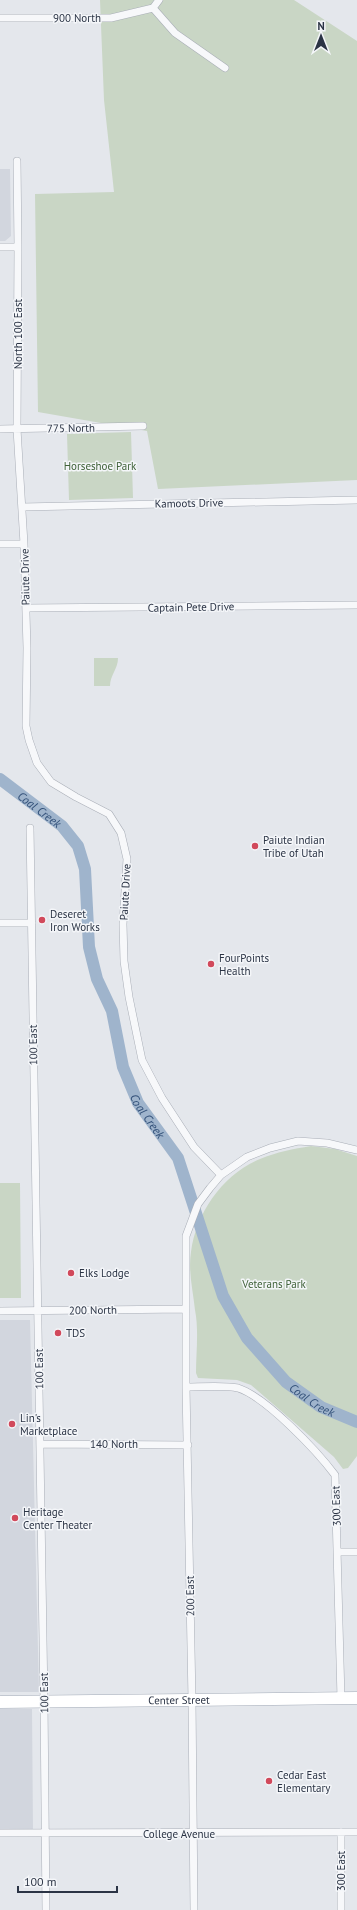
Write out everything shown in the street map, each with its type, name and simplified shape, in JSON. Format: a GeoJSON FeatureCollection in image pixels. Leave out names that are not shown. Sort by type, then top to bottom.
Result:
{"type":"FeatureCollection","features":[{"type":"Feature","properties":{"kind":"main road","name":"Center Street"},"geometry":{"type":"LineString","coordinates":[[0,1702],[357,1698]]}},
{"type":"Feature","properties":{"kind":"street"},"geometry":{"type":"LineString","coordinates":[[159,0],[153,8],[175,34],[225,68]]}},
{"type":"Feature","properties":{"kind":"street","name":"900 North"},"geometry":{"type":"LineString","coordinates":[[0,18],[111,18],[153,8]]}},
{"type":"Feature","properties":{"kind":"street","name":"North 100 East"},"geometry":{"type":"LineString","coordinates":[[17,161],[17,429],[22,507]]}},
{"type":"Feature","properties":{"kind":"street"},"geometry":{"type":"LineString","coordinates":[[0,247],[18,247]]}},
{"type":"Feature","properties":{"kind":"street","name":"775 North"},"geometry":{"type":"LineString","coordinates":[[0,429],[143,426]]}},
{"type":"Feature","properties":{"kind":"street","name":"Kamoots Drive"},"geometry":{"type":"LineString","coordinates":[[22,507],[357,500]]}},
{"type":"Feature","properties":{"kind":"street","name":"Paiute Drive"},"geometry":{"type":"LineString","coordinates":[[22,507],[26,608],[26,726],[29,740],[37,763],[51,782],[109,814],[121,833],[127,859],[124,961],[129,997],[142,1060],[162,1098],[194,1147],[221,1175]]}},
{"type":"Feature","properties":{"kind":"street"},"geometry":{"type":"LineString","coordinates":[[0,544],[24,544]]}},
{"type":"Feature","properties":{"kind":"street","name":"Captain Pete Drive"},"geometry":{"type":"LineString","coordinates":[[26,608],[357,605]]}},
{"type":"Feature","properties":{"kind":"street","name":"100 East"},"geometry":{"type":"LineString","coordinates":[[30,828],[46,1910]]}},
{"type":"Feature","properties":{"kind":"street"},"geometry":{"type":"LineString","coordinates":[[0,923],[32,923]]}},
{"type":"Feature","properties":{"kind":"street"},"geometry":{"type":"LineString","coordinates":[[221,1175],[247,1157],[270,1148],[298,1141],[327,1143],[357,1150]]}},
{"type":"Feature","properties":{"kind":"street","name":"200 East"},"geometry":{"type":"LineString","coordinates":[[194,1910],[192,1700],[186,1387],[186,1236],[198,1204],[221,1175]]}},
{"type":"Feature","properties":{"kind":"street","name":"200 North"},"geometry":{"type":"LineString","coordinates":[[0,1311],[186,1309]]}},
{"type":"Feature","properties":{"kind":"street","name":"300 East"},"geometry":{"type":"LineString","coordinates":[[186,1387],[237,1388],[257,1396],[319,1454],[335,1475],[341,1698]]}},
{"type":"Feature","properties":{"kind":"street","name":"140 North"},"geometry":{"type":"LineString","coordinates":[[40,1444],[188,1445]]}},
{"type":"Feature","properties":{"kind":"street"},"geometry":{"type":"LineString","coordinates":[[337,1552],[357,1552]]}},
{"type":"Feature","properties":{"kind":"street","name":"300 East"},"geometry":{"type":"LineString","coordinates":[[341,1832],[342,1910]]}},
{"type":"Feature","properties":{"kind":"street","name":"College Avenue"},"geometry":{"type":"LineString","coordinates":[[0,1834],[357,1832]]}},
{"type":"Feature","properties":{"kind":"shaded area"},"geometry":{"type":"Polygon","coordinates":[[[0,169],[10,169],[11,236],[5,241],[0,241],[0,169]]]}},
{"type":"Feature","properties":{"kind":"shaded area"},"geometry":{"type":"Polygon","coordinates":[[[0,1320],[30,1320],[39,1692],[0,1692],[0,1320]]]}},
{"type":"Feature","properties":{"kind":"shaded area"},"geometry":{"type":"Polygon","coordinates":[[[0,1709],[32,1709],[33,1830],[0,1831],[0,1709]]]}},
{"type":"Feature","properties":{"kind":"green space"},"geometry":{"type":"Polygon","coordinates":[[[100,0],[294,0],[357,41],[357,480],[158,489],[147,431],[38,412],[35,194],[114,192],[104,100],[100,0]]]}},
{"type":"Feature","properties":{"kind":"green space","name":"Horseshoe Park"},"geometry":{"type":"Polygon","coordinates":[[[131,432],[133,498],[69,500],[67,434],[131,432]]]}},
{"type":"Feature","properties":{"kind":"green space"},"geometry":{"type":"Polygon","coordinates":[[[94,658],[118,658],[110,686],[94,686],[94,658]]]}},
{"type":"Feature","properties":{"kind":"green space","name":"Veterans Park"},"geometry":{"type":"Polygon","coordinates":[[[311,1146],[335,1149],[357,1156],[357,1456],[348,1468],[343,1469],[334,1457],[251,1385],[237,1380],[198,1378],[196,1373],[197,1325],[191,1281],[190,1259],[194,1237],[205,1209],[223,1185],[234,1174],[247,1166],[273,1154],[311,1146]]]}},
{"type":"Feature","properties":{"kind":"green space"},"geometry":{"type":"Polygon","coordinates":[[[0,1183],[20,1183],[21,1298],[0,1298],[0,1183]]]}},
{"type":"Feature","properties":{"kind":"waterway","name":"Coal Creek"},"geometry":{"type":"LineString","coordinates":[[0,779],[62,826],[78,846],[85,869],[89,947],[97,979],[112,1011],[123,1067],[138,1103],[178,1158],[223,1296],[247,1338],[286,1382],[321,1407],[357,1422]]}},
{"type":"Feature","properties":{"kind":"place","name":"Paiute Indian Tribe of Utah"},"geometry":{"type":"Point","coordinates":[255,846]}},
{"type":"Feature","properties":{"kind":"place","name":"Deseret Iron Works"},"geometry":{"type":"Point","coordinates":[42,920]}},
{"type":"Feature","properties":{"kind":"place","name":"FourPoints Health"},"geometry":{"type":"Point","coordinates":[211,964]}},
{"type":"Feature","properties":{"kind":"place","name":"Elks Lodge"},"geometry":{"type":"Point","coordinates":[71,1273]}},
{"type":"Feature","properties":{"kind":"place","name":"TDS"},"geometry":{"type":"Point","coordinates":[58,1333]}},
{"type":"Feature","properties":{"kind":"place","name":"Lin's Marketplace"},"geometry":{"type":"Point","coordinates":[12,1424]}},
{"type":"Feature","properties":{"kind":"place","name":"Heritage Center Theater"},"geometry":{"type":"Point","coordinates":[15,1518]}},
{"type":"Feature","properties":{"kind":"place","name":"Cedar East Elementary"},"geometry":{"type":"Point","coordinates":[269,1781]}}]}
